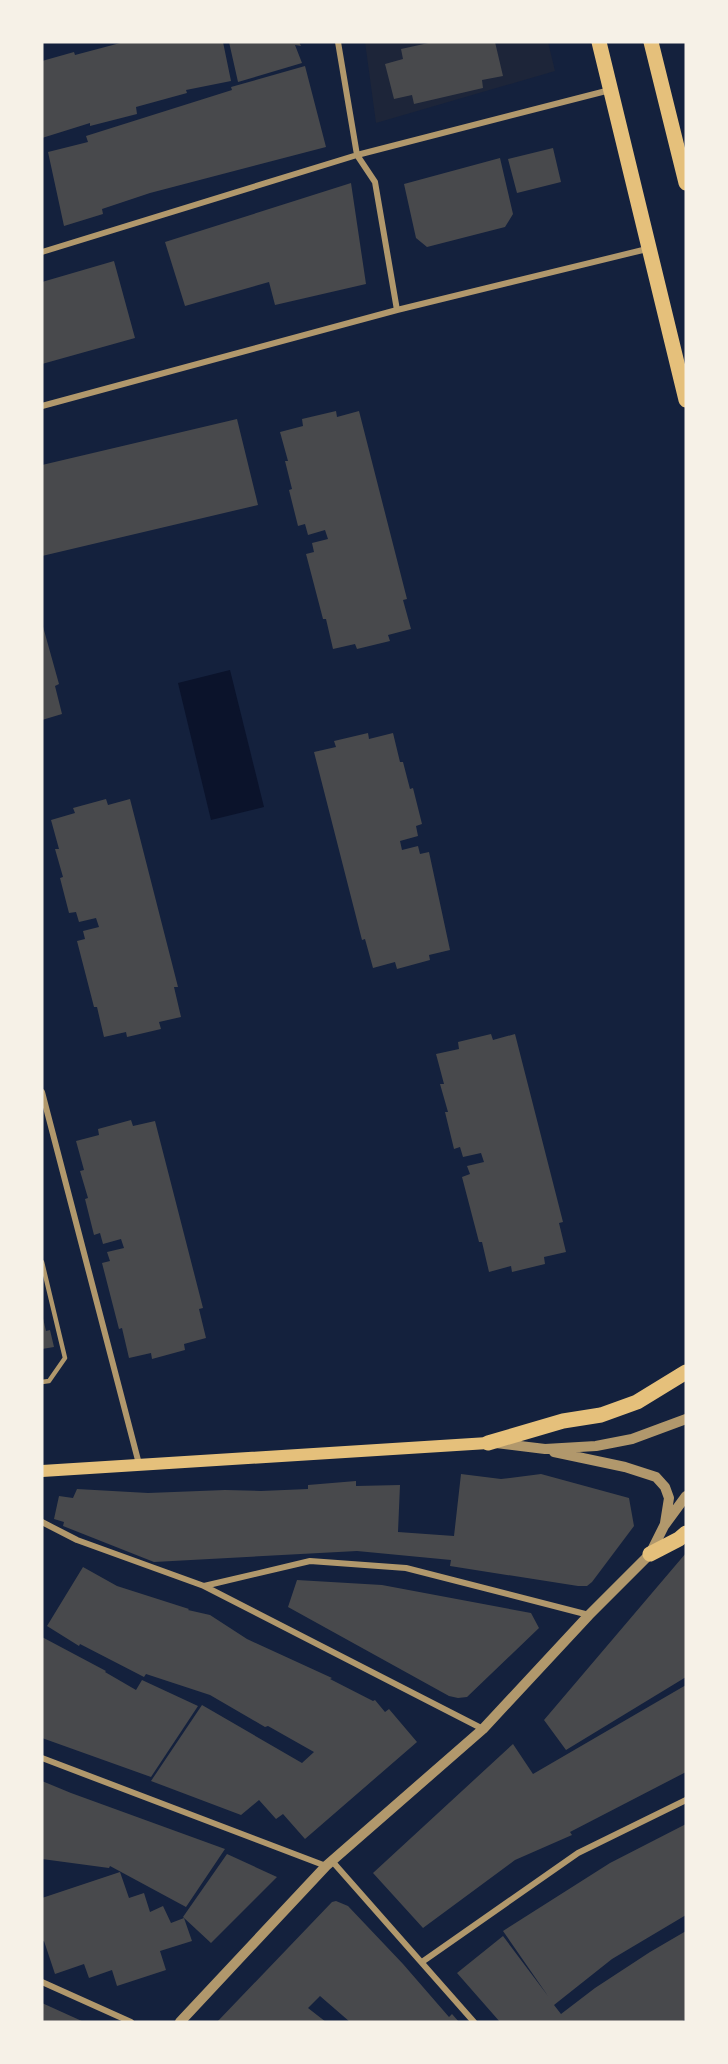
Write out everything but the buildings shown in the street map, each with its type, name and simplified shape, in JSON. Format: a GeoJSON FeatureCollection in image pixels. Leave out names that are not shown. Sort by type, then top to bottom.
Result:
{"type":"FeatureCollection","features":[{"type":"Feature","properties":{"kind":"main road"},"geometry":{"type":"LineString","coordinates":[[599,42],[686,400]]}},
{"type":"Feature","properties":{"kind":"main road"},"geometry":{"type":"LineString","coordinates":[[651,42],[686,183]]}},
{"type":"Feature","properties":{"kind":"main road"},"geometry":{"type":"LineString","coordinates":[[42,1471],[488,1443],[563,1421],[601,1415],[637,1402],[686,1372]]}},
{"type":"Feature","properties":{"kind":"main road"},"geometry":{"type":"LineString","coordinates":[[650,1554],[686,1533]]}},
{"type":"Feature","properties":{"kind":"street"},"geometry":{"type":"LineString","coordinates":[[338,42],[357,154],[375,182],[398,310]]}},
{"type":"Feature","properties":{"kind":"street"},"geometry":{"type":"LineString","coordinates":[[42,252],[357,154],[611,90]]}},
{"type":"Feature","properties":{"kind":"street"},"geometry":{"type":"LineString","coordinates":[[42,406],[398,310],[648,249]]}},
{"type":"Feature","properties":{"kind":"street"},"geometry":{"type":"LineString","coordinates":[[42,1092],[139,1464]]}},
{"type":"Feature","properties":{"kind":"street"},"geometry":{"type":"LineString","coordinates":[[545,1449],[596,1446],[632,1439],[686,1419]]}},
{"type":"Feature","properties":{"kind":"street"},"geometry":{"type":"LineString","coordinates":[[488,1443],[545,1449],[625,1467],[656,1477],[665,1487],[669,1498],[664,1526]]}},
{"type":"Feature","properties":{"kind":"street"},"geometry":{"type":"LineString","coordinates":[[180,2022],[329,1863],[483,1729],[589,1615],[650,1554],[664,1526],[686,1496]]}},
{"type":"Feature","properties":{"kind":"street"},"geometry":{"type":"LineString","coordinates":[[42,1522],[77,1540],[204,1586],[483,1729]]}},
{"type":"Feature","properties":{"kind":"street"},"geometry":{"type":"LineString","coordinates":[[204,1586],[310,1561],[406,1568],[589,1615]]}},
{"type":"Feature","properties":{"kind":"street"},"geometry":{"type":"LineString","coordinates":[[42,1758],[329,1863],[422,1962],[474,2022]]}},
{"type":"Feature","properties":{"kind":"street"},"geometry":{"type":"LineString","coordinates":[[422,1962],[578,1852],[686,1800]]}},
{"type":"Feature","properties":{"kind":"street"},"geometry":{"type":"LineString","coordinates":[[42,1982],[131,2022]]}},
{"type":"Feature","properties":{"kind":"lane"},"geometry":{"type":"LineString","coordinates":[[42,1262],[65,1358],[49,1381],[42,1382]]}},
{"type":"Feature","properties":{"kind":"shaded area"},"geometry":{"type":"Polygon","coordinates":[[[365,42],[548,42],[555,71],[376,123],[365,42]]]}},
{"type":"Feature","properties":{"kind":"shaded area"},"geometry":{"type":"Polygon","coordinates":[[[230,670],[264,807],[211,820],[178,683],[230,670]]]}}]}
